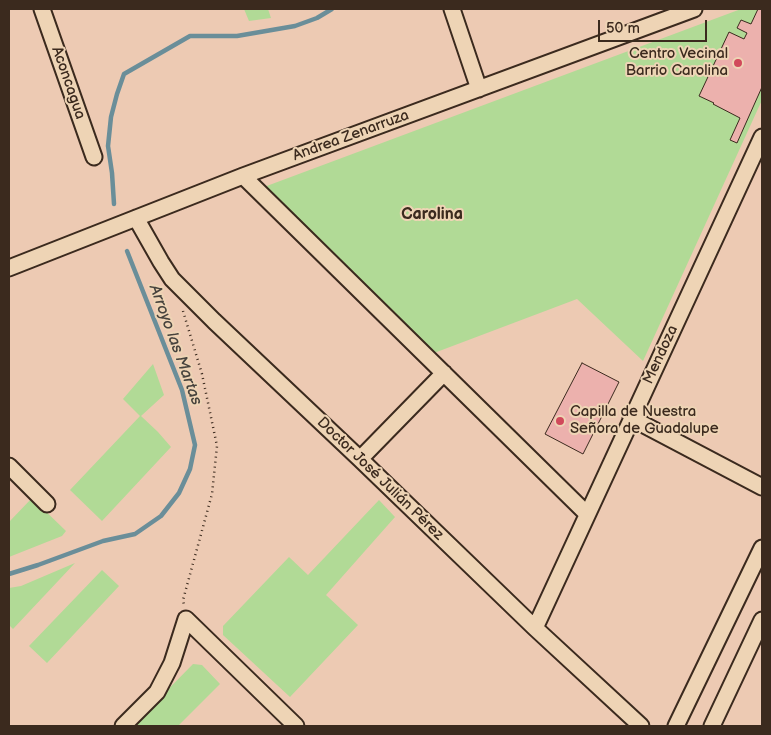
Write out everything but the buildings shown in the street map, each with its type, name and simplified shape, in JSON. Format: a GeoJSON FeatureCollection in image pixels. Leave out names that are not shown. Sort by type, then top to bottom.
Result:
{"type":"FeatureCollection","features":[{"type":"Feature","properties":{"kind":"street","name":"Aconcagua"},"geometry":{"type":"LineString","coordinates":[[42,9],[94,157]]}},
{"type":"Feature","properties":{"kind":"street"},"geometry":{"type":"LineString","coordinates":[[452,9],[479,89]]}},
{"type":"Feature","properties":{"kind":"street","name":"Andrea Zenarruza"},"geometry":{"type":"LineString","coordinates":[[9,268],[243,176],[694,9]]}},
{"type":"Feature","properties":{"kind":"street","name":"Mendoza"},"geometry":{"type":"LineString","coordinates":[[535,628],[762,137]]}},
{"type":"Feature","properties":{"kind":"street"},"geometry":{"type":"LineString","coordinates":[[243,176],[587,514]]}},
{"type":"Feature","properties":{"kind":"street","name":"Doctor José Julián Pérez"},"geometry":{"type":"LineString","coordinates":[[136,218],[160,262],[172,279],[535,628],[641,726]]}},
{"type":"Feature","properties":{"kind":"street"},"geometry":{"type":"LineString","coordinates":[[360,459],[444,373]]}},
{"type":"Feature","properties":{"kind":"street"},"geometry":{"type":"LineString","coordinates":[[631,418],[762,487]]}},
{"type":"Feature","properties":{"kind":"street"},"geometry":{"type":"LineString","coordinates":[[9,466],[47,504]]}},
{"type":"Feature","properties":{"kind":"street"},"geometry":{"type":"LineString","coordinates":[[676,726],[762,548]]}},
{"type":"Feature","properties":{"kind":"street"},"geometry":{"type":"LineString","coordinates":[[123,726],[157,692],[172,663],[186,619],[296,726]]}},
{"type":"Feature","properties":{"kind":"street"},"geometry":{"type":"LineString","coordinates":[[712,726],[762,620]]}},
{"type":"Feature","properties":{"kind":"path"},"geometry":{"type":"LineString","coordinates":[[180,305],[202,374],[217,446],[212,494],[184,600],[186,619]]}},
{"type":"Feature","properties":{"kind":"green space"},"geometry":{"type":"Polygon","coordinates":[[[244,9],[268,9],[271,18],[249,21],[244,9]]]}},
{"type":"Feature","properties":{"kind":"green space"},"geometry":{"type":"Polygon","coordinates":[[[741,9],[762,9],[762,100],[643,361],[577,299],[434,353],[264,187],[741,9]]]}},
{"type":"Feature","properties":{"kind":"green space"},"geometry":{"type":"Polygon","coordinates":[[[153,364],[164,395],[141,416],[171,447],[102,521],[70,490],[140,416],[123,399],[153,364]]]}},
{"type":"Feature","properties":{"kind":"green space"},"geometry":{"type":"Polygon","coordinates":[[[32,498],[66,531],[62,536],[9,557],[9,522],[32,498]]]}},
{"type":"Feature","properties":{"kind":"green space"},"geometry":{"type":"Polygon","coordinates":[[[379,500],[395,517],[326,595],[358,625],[290,697],[223,635],[223,626],[289,557],[308,575],[379,500]]]}},
{"type":"Feature","properties":{"kind":"green space"},"geometry":{"type":"Polygon","coordinates":[[[75,563],[13,629],[9,625],[9,588],[21,586],[75,563]]]}},
{"type":"Feature","properties":{"kind":"green space"},"geometry":{"type":"Polygon","coordinates":[[[102,570],[119,586],[47,663],[29,646],[102,570]]]}},
{"type":"Feature","properties":{"kind":"green space"},"geometry":{"type":"Polygon","coordinates":[[[193,664],[202,665],[220,684],[178,726],[132,726],[193,664]]]}},
{"type":"Feature","properties":{"kind":"waterway","name":"Arroyo las Martas"},"geometry":{"type":"LineString","coordinates":[[114,204],[108,146],[111,117],[124,74],[190,36],[237,36],[295,26],[317,18],[332,9]]}},
{"type":"Feature","properties":{"kind":"waterway","name":"Arroyo las Martas"},"geometry":{"type":"LineString","coordinates":[[9,574],[103,541],[135,534],[161,516],[179,493],[190,469],[195,445],[182,390],[127,251]]}},
{"type":"Feature","properties":{"kind":"place","name":"Centro Vecinal Barrio Carolina"},"geometry":{"type":"Point","coordinates":[738,63]}},
{"type":"Feature","properties":{"kind":"place","name":"Capilla de Nuestra Señora de Guadalupe"},"geometry":{"type":"Point","coordinates":[560,421]}},
{"type":"Feature","properties":{"kind":"district","name":"Carolina"},"geometry":{"type":"Point","coordinates":[432,215]}}]}
